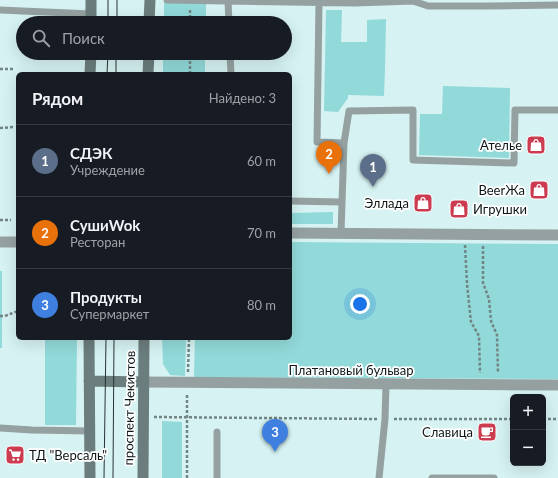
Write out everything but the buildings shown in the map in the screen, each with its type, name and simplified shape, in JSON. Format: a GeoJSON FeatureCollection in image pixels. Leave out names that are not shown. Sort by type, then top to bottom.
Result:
{"type":"FeatureCollection","features":[{"type":"Feature","properties":{"kind":"main road"},"geometry":{"type":"LineString","coordinates":[[91,0],[91,16]]}},
{"type":"Feature","properties":{"kind":"main road"},"geometry":{"type":"LineString","coordinates":[[149,16],[150,0]]}},
{"type":"Feature","properties":{"kind":"main road"},"geometry":{"type":"LineString","coordinates":[[90,72],[91,60]]}},
{"type":"Feature","properties":{"kind":"main road"},"geometry":{"type":"LineString","coordinates":[[148,60],[148,72]]}},
{"type":"Feature","properties":{"kind":"main road"},"geometry":{"type":"LineString","coordinates":[[89,340],[90,478]]}},
{"type":"Feature","properties":{"kind":"main road","name":"проспект Чекистов"},"geometry":{"type":"LineString","coordinates":[[143,478],[144,340]]}},
{"type":"Feature","properties":{"kind":"main road"},"geometry":{"type":"LineString","coordinates":[[89,381],[143,382]]}},
{"type":"Feature","properties":{"kind":"street"},"geometry":{"type":"LineString","coordinates":[[292,233],[558,235]]}},
{"type":"Feature","properties":{"kind":"street"},"geometry":{"type":"LineString","coordinates":[[0,242],[16,242]]}},
{"type":"Feature","properties":{"kind":"street","name":"Платановый бульвар"},"geometry":{"type":"LineString","coordinates":[[143,382],[558,385]]}},
{"type":"Feature","properties":{"kind":"lane"},"geometry":{"type":"LineString","coordinates":[[167,0],[319,2],[413,1],[428,6],[490,3],[558,5]]}},
{"type":"Feature","properties":{"kind":"lane"},"geometry":{"type":"LineString","coordinates":[[228,1],[229,16]]}},
{"type":"Feature","properties":{"kind":"lane"},"geometry":{"type":"LineString","coordinates":[[319,2],[317,142],[344,143]]}},
{"type":"Feature","properties":{"kind":"lane"},"geometry":{"type":"LineString","coordinates":[[0,10],[68,16]]}},
{"type":"Feature","properties":{"kind":"lane"},"geometry":{"type":"LineString","coordinates":[[230,60],[231,72]]}},
{"type":"Feature","properties":{"kind":"lane"},"geometry":{"type":"LineString","coordinates":[[341,233],[344,143],[349,111],[413,110],[413,160],[514,163],[515,110],[558,110]]}},
{"type":"Feature","properties":{"kind":"lane"},"geometry":{"type":"LineString","coordinates":[[292,201],[342,202]]}},
{"type":"Feature","properties":{"kind":"lane"},"geometry":{"type":"LineString","coordinates":[[379,478],[386,419],[386,384]]}},
{"type":"Feature","properties":{"kind":"lane"},"geometry":{"type":"LineString","coordinates":[[0,428],[32,430],[90,430]]}},
{"type":"Feature","properties":{"kind":"lane"},"geometry":{"type":"LineString","coordinates":[[217,432],[217,478]]}},
{"type":"Feature","properties":{"kind":"lane"},"geometry":{"type":"LineString","coordinates":[[432,478],[494,478]]}},
{"type":"Feature","properties":{"kind":"path"},"geometry":{"type":"LineString","coordinates":[[190,60],[190,72]]}},
{"type":"Feature","properties":{"kind":"path"},"geometry":{"type":"LineString","coordinates":[[0,68],[15,69]]}},
{"type":"Feature","properties":{"kind":"path"},"geometry":{"type":"LineString","coordinates":[[0,128],[14,128]]}},
{"type":"Feature","properties":{"kind":"path"},"geometry":{"type":"LineString","coordinates":[[0,220],[11,220]]}},
{"type":"Feature","properties":{"kind":"path"},"geometry":{"type":"LineString","coordinates":[[465,234],[467,284],[471,322],[479,336],[481,385]]}},
{"type":"Feature","properties":{"kind":"path"},"geometry":{"type":"LineString","coordinates":[[483,234],[483,283],[490,299],[491,321],[497,335],[499,385]]}},
{"type":"Feature","properties":{"kind":"path"},"geometry":{"type":"LineString","coordinates":[[0,316],[5,316],[16,312]]}},
{"type":"Feature","properties":{"kind":"path"},"geometry":{"type":"LineString","coordinates":[[187,478],[187,383],[189,340]]}},
{"type":"Feature","properties":{"kind":"path"},"geometry":{"type":"LineString","coordinates":[[143,416],[510,419]]}},
{"type":"Feature","properties":{"kind":"path"},"geometry":{"type":"LineString","coordinates":[[546,419],[558,419]]}},
{"type":"Feature","properties":{"kind":"shaded area"},"geometry":{"type":"Polygon","coordinates":[[[164,0],[206,0],[206,16],[164,16],[164,0]]]}},
{"type":"Feature","properties":{"kind":"shaded area"},"geometry":{"type":"Polygon","coordinates":[[[326,10],[342,10],[341,42],[367,42],[367,20],[386,19],[384,96],[348,95],[348,98],[338,112],[324,111],[326,10]]]}},
{"type":"Feature","properties":{"kind":"shaded area"},"geometry":{"type":"Polygon","coordinates":[[[163,60],[205,60],[205,72],[163,72],[163,60]]]}},
{"type":"Feature","properties":{"kind":"shaded area"},"geometry":{"type":"Polygon","coordinates":[[[443,86],[510,88],[509,158],[419,155],[420,114],[442,114],[443,86]]]}},
{"type":"Feature","properties":{"kind":"shaded area"},"geometry":{"type":"Polygon","coordinates":[[[333,212],[333,224],[292,224],[292,213],[333,212]]]}},
{"type":"Feature","properties":{"kind":"shaded area"},"geometry":{"type":"Polygon","coordinates":[[[292,242],[558,244],[558,379],[194,377],[195,340],[292,340],[292,242]]]}},
{"type":"Feature","properties":{"kind":"shaded area"},"geometry":{"type":"Polygon","coordinates":[[[0,271],[2,271],[2,348],[0,348],[0,271]]]}},
{"type":"Feature","properties":{"kind":"shaded area"},"geometry":{"type":"Polygon","coordinates":[[[45,340],[77,340],[76,425],[45,425],[45,340]]]}},
{"type":"Feature","properties":{"kind":"shaded area"},"geometry":{"type":"Polygon","coordinates":[[[162,340],[186,340],[185,376],[170,375],[163,364],[162,340]]]}},
{"type":"Feature","properties":{"kind":"shaded area"},"geometry":{"type":"Polygon","coordinates":[[[162,421],[182,422],[182,478],[162,478],[162,421]]]}},
{"type":"Feature","properties":{"kind":"tram line"},"geometry":{"type":"LineString","coordinates":[[108,0],[108,16]]}},
{"type":"Feature","properties":{"kind":"tram line"},"geometry":{"type":"LineString","coordinates":[[117,0],[117,16]]}},
{"type":"Feature","properties":{"kind":"tram line"},"geometry":{"type":"LineString","coordinates":[[107,72],[108,60]]}},
{"type":"Feature","properties":{"kind":"tram line"},"geometry":{"type":"LineString","coordinates":[[116,60],[116,72]]}},
{"type":"Feature","properties":{"kind":"tram line"},"geometry":{"type":"LineString","coordinates":[[104,478],[106,340]]}},
{"type":"Feature","properties":{"kind":"tram line"},"geometry":{"type":"LineString","coordinates":[[113,478],[114,340]]}},
{"type":"Feature","properties":{"kind":"place","name":"Ателье"},"geometry":{"type":"Point","coordinates":[536,145]}},
{"type":"Feature","properties":{"kind":"place","name":"СушиWok"},"geometry":{"type":"Point","coordinates":[329,174]}},
{"type":"Feature","properties":{"kind":"place","name":"СДЭК"},"geometry":{"type":"Point","coordinates":[373,187]}},
{"type":"Feature","properties":{"kind":"place","name":"BeerЖа"},"geometry":{"type":"Point","coordinates":[539,190]}},
{"type":"Feature","properties":{"kind":"place","name":"Эллада"},"geometry":{"type":"Point","coordinates":[423,203]}},
{"type":"Feature","properties":{"kind":"place","name":"Игрушки"},"geometry":{"type":"Point","coordinates":[459,209]}},
{"type":"Feature","properties":{"kind":"place","name":"Славица"},"geometry":{"type":"Point","coordinates":[487,432]}},
{"type":"Feature","properties":{"kind":"place","name":"Продукты"},"geometry":{"type":"Point","coordinates":[275,452]}},
{"type":"Feature","properties":{"kind":"place","name":"ТД \"Версаль\""},"geometry":{"type":"Point","coordinates":[15,455]}}]}
